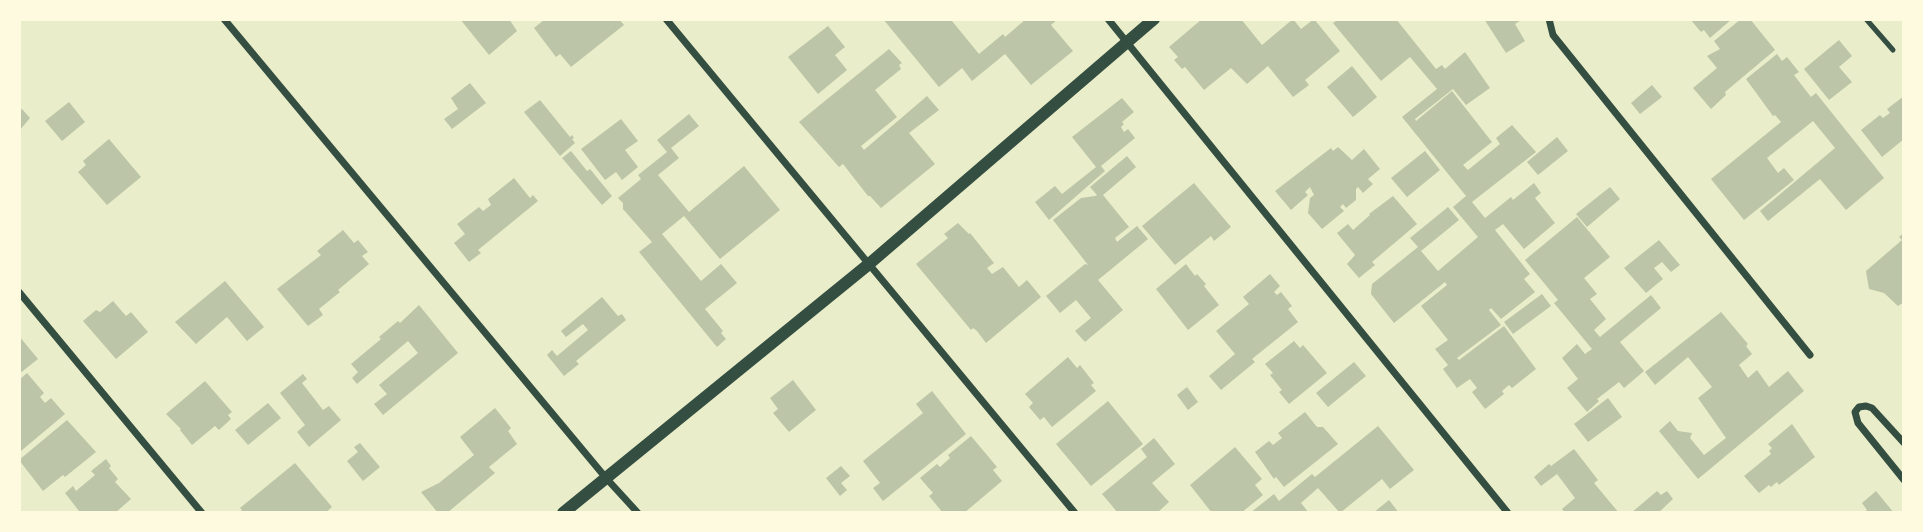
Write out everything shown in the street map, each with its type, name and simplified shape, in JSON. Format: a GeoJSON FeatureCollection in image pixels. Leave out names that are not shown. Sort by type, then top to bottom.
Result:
{"type":"FeatureCollection","features":[{"type":"Feature","properties":{"kind":"street"},"geometry":{"type":"LineString","coordinates":[[224,19],[638,513]]}},
{"type":"Feature","properties":{"kind":"street"},"geometry":{"type":"LineString","coordinates":[[666,19],[1075,513]]}},
{"type":"Feature","properties":{"kind":"street"},"geometry":{"type":"LineString","coordinates":[[1108,19],[1508,513]]}},
{"type":"Feature","properties":{"kind":"street"},"geometry":{"type":"LineString","coordinates":[[563,513],[869,264],[1154,19]]}},
{"type":"Feature","properties":{"kind":"street"},"geometry":{"type":"LineString","coordinates":[[1549,19],[1553,36],[1810,355]]}},
{"type":"Feature","properties":{"kind":"street"},"geometry":{"type":"LineString","coordinates":[[19,292],[202,513]]}},
{"type":"Feature","properties":{"kind":"street"},"geometry":{"type":"LineString","coordinates":[[1904,443],[1872,408],[1866,405],[1855,412],[1858,423],[1904,480]]}},
{"type":"Feature","properties":{"kind":"lane"},"geometry":{"type":"LineString","coordinates":[[1866,19],[1893,50]]}},
{"type":"Feature","properties":{"kind":"building"},"geometry":{"type":"Polygon","coordinates":[[[460,19],[509,19],[517,31],[489,55],[460,19]]]}},
{"type":"Feature","properties":{"kind":"building"},"geometry":{"type":"Polygon","coordinates":[[[545,19],[619,19],[624,25],[571,67],[560,54],[556,57],[534,28],[545,19]]]}},
{"type":"Feature","properties":{"kind":"building"},"geometry":{"type":"Polygon","coordinates":[[[883,19],[954,19],[952,21],[979,54],[1026,19],[1058,19],[1051,25],[1073,51],[1031,85],[1005,54],[972,81],[962,68],[939,87],[883,19]]]}},
{"type":"Feature","properties":{"kind":"building"},"geometry":{"type":"Polygon","coordinates":[[[1202,19],[1241,19],[1262,45],[1293,19],[1301,29],[1314,19],[1340,51],[1305,80],[1309,85],[1293,97],[1268,66],[1247,84],[1231,68],[1204,90],[1185,67],[1182,69],[1174,60],[1178,57],[1169,47],[1202,19]]]}},
{"type":"Feature","properties":{"kind":"building"},"geometry":{"type":"Polygon","coordinates":[[[1339,19],[1396,19],[1436,69],[1442,65],[1445,69],[1465,52],[1490,88],[1466,105],[1453,89],[1415,119],[1416,121],[1452,91],[1492,142],[1463,165],[1468,170],[1500,144],[1496,138],[1512,125],[1536,152],[1472,202],[1485,218],[1534,183],[1541,193],[1535,198],[1555,223],[1524,249],[1503,224],[1495,230],[1530,274],[1524,279],[1535,292],[1501,319],[1491,308],[1489,310],[1501,325],[1457,358],[1459,360],[1504,326],[1536,369],[1512,388],[1509,385],[1502,391],[1504,394],[1485,409],[1472,392],[1477,388],[1470,379],[1457,388],[1443,369],[1448,365],[1435,349],[1448,340],[1421,306],[1447,285],[1445,282],[1394,323],[1371,294],[1372,284],[1418,247],[1410,238],[1448,207],[1459,220],[1421,251],[1438,271],[1478,237],[1453,207],[1466,196],[1402,117],[1437,89],[1410,57],[1381,81],[1333,23],[1339,19]]]}},
{"type":"Feature","properties":{"kind":"building"},"geometry":{"type":"Polygon","coordinates":[[[1484,19],[1523,19],[1515,24],[1525,41],[1506,53],[1484,19]]]}},
{"type":"Feature","properties":{"kind":"building"},"geometry":{"type":"Polygon","coordinates":[[[1690,19],[1732,19],[1710,38],[1690,19]]]}},
{"type":"Feature","properties":{"kind":"building"},"geometry":{"type":"Polygon","coordinates":[[[1741,19],[1750,19],[1775,50],[1725,92],[1726,95],[1711,109],[1693,88],[1717,68],[1707,56],[1720,49],[1714,41],[1741,19]]]}},
{"type":"Feature","properties":{"kind":"building"},"geometry":{"type":"Polygon","coordinates":[[[828,26],[845,47],[835,55],[847,70],[818,94],[788,57],[828,26]]]}},
{"type":"Feature","properties":{"kind":"building"},"geometry":{"type":"Polygon","coordinates":[[[1839,40],[1852,56],[1839,67],[1852,82],[1829,100],[1804,69],[1839,40]]]}},
{"type":"Feature","properties":{"kind":"building"},"geometry":{"type":"Polygon","coordinates":[[[889,49],[902,63],[899,65],[901,69],[875,90],[897,117],[861,146],[864,150],[927,96],[939,110],[909,133],[935,164],[881,208],[843,164],[839,167],[799,122],[889,49]]]}},
{"type":"Feature","properties":{"kind":"building"},"geometry":{"type":"Polygon","coordinates":[[[1777,54],[1782,61],[1787,57],[1799,72],[1794,75],[1811,97],[1816,93],[1884,178],[1846,210],[1820,179],[1768,221],[1760,211],[1835,148],[1813,121],[1767,158],[1778,173],[1784,168],[1794,180],[1744,220],[1711,179],[1781,122],[1773,116],[1746,79],[1777,54]]]}},
{"type":"Feature","properties":{"kind":"building"},"geometry":{"type":"Polygon","coordinates":[[[1352,66],[1377,97],[1353,117],[1327,87],[1352,66]]]}},
{"type":"Feature","properties":{"kind":"building"},"geometry":{"type":"Polygon","coordinates":[[[470,83],[486,103],[452,129],[444,119],[458,109],[451,98],[470,83]]]}},
{"type":"Feature","properties":{"kind":"building"},"geometry":{"type":"Polygon","coordinates":[[[1652,85],[1662,97],[1640,114],[1631,103],[1652,85]]]}},
{"type":"Feature","properties":{"kind":"building"},"geometry":{"type":"Polygon","coordinates":[[[1904,96],[1904,139],[1882,157],[1861,130],[1880,115],[1883,118],[1890,113],[1887,109],[1904,96]]]}},
{"type":"Feature","properties":{"kind":"building"},"geometry":{"type":"Polygon","coordinates":[[[1122,98],[1134,112],[1122,122],[1124,124],[1121,127],[1124,132],[1128,129],[1135,138],[1101,166],[1105,171],[1049,220],[1035,202],[1055,186],[1062,194],[1096,167],[1072,137],[1122,98]]]}},
{"type":"Feature","properties":{"kind":"building"},"geometry":{"type":"Polygon","coordinates":[[[540,100],[570,137],[572,135],[574,138],[572,139],[575,143],[560,156],[524,112],[540,100]]]}},
{"type":"Feature","properties":{"kind":"building"},"geometry":{"type":"Polygon","coordinates":[[[69,102],[85,122],[62,141],[45,121],[69,102]]]}},
{"type":"Feature","properties":{"kind":"building"},"geometry":{"type":"Polygon","coordinates":[[[22,109],[30,118],[19,131],[19,111],[22,109]]]}},
{"type":"Feature","properties":{"kind":"building"},"geometry":{"type":"Polygon","coordinates":[[[689,114],[699,126],[671,148],[679,158],[658,175],[689,212],[744,166],[780,210],[720,259],[684,216],[662,234],[701,281],[721,264],[737,283],[705,309],[723,331],[721,333],[726,339],[717,347],[639,252],[652,242],[623,209],[623,203],[618,198],[641,179],[638,175],[667,152],[657,140],[689,114]]]}},
{"type":"Feature","properties":{"kind":"building"},"geometry":{"type":"Polygon","coordinates":[[[621,119],[638,141],[625,150],[638,167],[622,180],[616,172],[605,180],[581,149],[621,119]]]}},
{"type":"Feature","properties":{"kind":"building"},"geometry":{"type":"Polygon","coordinates":[[[1557,137],[1568,151],[1538,175],[1527,162],[1557,137]]]}},
{"type":"Feature","properties":{"kind":"building"},"geometry":{"type":"Polygon","coordinates":[[[109,139],[141,177],[107,205],[78,172],[86,165],[83,161],[109,139]]]}},
{"type":"Feature","properties":{"kind":"building"},"geometry":{"type":"Polygon","coordinates":[[[1338,147],[1352,160],[1364,149],[1380,169],[1368,179],[1373,184],[1363,193],[1358,187],[1356,200],[1346,208],[1343,204],[1340,207],[1344,211],[1322,229],[1308,213],[1310,198],[1314,195],[1310,187],[1305,192],[1308,195],[1291,210],[1275,191],[1331,148],[1333,151],[1338,147]]]}},
{"type":"Feature","properties":{"kind":"building"},"geometry":{"type":"Polygon","coordinates":[[[571,151],[612,196],[602,205],[562,158],[571,151]]]}},
{"type":"Feature","properties":{"kind":"building"},"geometry":{"type":"Polygon","coordinates":[[[1425,151],[1440,170],[1407,197],[1391,178],[1425,151]]]}},
{"type":"Feature","properties":{"kind":"building"},"geometry":{"type":"Polygon","coordinates":[[[1127,156],[1136,167],[1103,195],[1129,227],[1115,238],[1117,242],[1137,226],[1148,239],[1098,280],[1123,310],[1085,342],[1075,331],[1091,318],[1076,300],[1060,313],[1046,296],[1085,264],[1088,265],[1053,220],[1081,198],[1097,195],[1090,187],[1127,156]]]}},
{"type":"Feature","properties":{"kind":"building"},"geometry":{"type":"Polygon","coordinates":[[[514,178],[530,198],[533,195],[538,201],[478,250],[481,253],[469,262],[454,243],[465,234],[457,224],[479,207],[483,211],[491,205],[488,199],[514,178]]]}},
{"type":"Feature","properties":{"kind":"building"},"geometry":{"type":"Polygon","coordinates":[[[1194,183],[1231,227],[1214,241],[1211,236],[1175,265],[1142,226],[1194,183]]]}},
{"type":"Feature","properties":{"kind":"building"},"geometry":{"type":"Polygon","coordinates":[[[1610,187],[1620,199],[1587,227],[1576,214],[1610,187]]]}},
{"type":"Feature","properties":{"kind":"building"},"geometry":{"type":"Polygon","coordinates":[[[1393,196],[1417,224],[1372,262],[1375,265],[1359,278],[1347,264],[1355,255],[1337,233],[1348,224],[1353,230],[1393,196]]]}},
{"type":"Feature","properties":{"kind":"building"},"geometry":{"type":"Polygon","coordinates":[[[1577,217],[1610,257],[1584,278],[1597,294],[1590,299],[1606,319],[1594,330],[1600,337],[1651,295],[1661,308],[1620,342],[1644,371],[1624,388],[1619,382],[1597,399],[1599,401],[1587,412],[1567,388],[1578,379],[1562,358],[1577,344],[1585,354],[1592,349],[1554,303],[1558,300],[1525,260],[1577,217]]]}},
{"type":"Feature","properties":{"kind":"building"},"geometry":{"type":"Polygon","coordinates":[[[958,223],[970,233],[994,263],[987,268],[992,274],[1003,267],[1019,287],[1027,280],[1041,297],[986,343],[977,331],[973,328],[971,330],[916,264],[948,238],[944,234],[958,223]]]}},
{"type":"Feature","properties":{"kind":"building"},"geometry":{"type":"Polygon","coordinates":[[[343,230],[354,243],[358,240],[368,252],[362,256],[369,264],[319,309],[323,315],[308,326],[277,289],[321,255],[317,251],[343,230]]]}},
{"type":"Feature","properties":{"kind":"building"},"geometry":{"type":"Polygon","coordinates":[[[1904,233],[1904,302],[1898,306],[1884,293],[1869,289],[1866,271],[1902,240],[1899,237],[1904,233]]]}},
{"type":"Feature","properties":{"kind":"building"},"geometry":{"type":"Polygon","coordinates":[[[1659,240],[1680,265],[1671,272],[1662,262],[1654,268],[1663,279],[1646,293],[1624,268],[1659,240]]]}},
{"type":"Feature","properties":{"kind":"building"},"geometry":{"type":"Polygon","coordinates":[[[1186,264],[1195,276],[1197,274],[1206,284],[1204,286],[1219,305],[1188,330],[1156,289],[1186,264]]]}},
{"type":"Feature","properties":{"kind":"building"},"geometry":{"type":"Polygon","coordinates":[[[1270,274],[1280,286],[1274,292],[1277,295],[1281,292],[1292,306],[1288,309],[1298,322],[1252,359],[1255,362],[1221,390],[1209,376],[1235,354],[1216,331],[1249,304],[1243,297],[1270,274]]]}},
{"type":"Feature","properties":{"kind":"building"},"geometry":{"type":"Polygon","coordinates":[[[225,281],[264,327],[247,341],[227,317],[196,344],[175,322],[225,281]]]}},
{"type":"Feature","properties":{"kind":"building"},"geometry":{"type":"Polygon","coordinates":[[[1542,294],[1551,306],[1513,334],[1504,322],[1542,294]]]}},
{"type":"Feature","properties":{"kind":"building"},"geometry":{"type":"Polygon","coordinates":[[[602,297],[618,316],[622,314],[626,320],[576,361],[579,364],[564,376],[547,355],[552,350],[557,356],[588,330],[583,324],[566,337],[561,331],[602,297]]]}},
{"type":"Feature","properties":{"kind":"building"},"geometry":{"type":"Polygon","coordinates":[[[113,301],[126,316],[131,312],[148,332],[116,359],[83,321],[113,301]]]}},
{"type":"Feature","properties":{"kind":"building"},"geometry":{"type":"Polygon","coordinates":[[[419,305],[458,353],[383,415],[374,404],[387,394],[379,385],[418,353],[408,341],[357,384],[352,378],[358,372],[351,364],[419,305]]]}},
{"type":"Feature","properties":{"kind":"building"},"geometry":{"type":"Polygon","coordinates":[[[1721,312],[1748,344],[1746,346],[1752,354],[1739,365],[1748,378],[1757,370],[1769,387],[1788,371],[1804,391],[1698,479],[1659,431],[1670,421],[1678,431],[1692,433],[1690,438],[1704,455],[1726,438],[1698,398],[1712,387],[1688,357],[1655,385],[1645,372],[1721,312]]]}},
{"type":"Feature","properties":{"kind":"building"},"geometry":{"type":"Polygon","coordinates":[[[19,336],[38,359],[19,374],[19,336]]]}},
{"type":"Feature","properties":{"kind":"building"},"geometry":{"type":"Polygon","coordinates":[[[1294,341],[1300,348],[1303,345],[1327,373],[1289,404],[1279,392],[1282,390],[1265,364],[1294,341]]]}},
{"type":"Feature","properties":{"kind":"building"},"geometry":{"type":"Polygon","coordinates":[[[1068,357],[1077,368],[1080,365],[1094,383],[1091,385],[1096,391],[1052,427],[1044,417],[1040,420],[1029,407],[1033,403],[1025,394],[1068,357]]]}},
{"type":"Feature","properties":{"kind":"building"},"geometry":{"type":"Polygon","coordinates":[[[1354,362],[1366,376],[1328,407],[1316,393],[1354,362]]]}},
{"type":"Feature","properties":{"kind":"building"},"geometry":{"type":"Polygon","coordinates":[[[27,373],[44,393],[40,397],[45,403],[51,398],[65,414],[21,451],[19,380],[27,373]]]}},
{"type":"Feature","properties":{"kind":"building"},"geometry":{"type":"Polygon","coordinates":[[[303,374],[307,379],[302,383],[323,410],[329,406],[341,420],[309,447],[297,432],[305,425],[280,393],[303,374]]]}},
{"type":"Feature","properties":{"kind":"building"},"geometry":{"type":"Polygon","coordinates":[[[793,380],[816,410],[789,432],[773,413],[778,409],[770,398],[793,380]]]}},
{"type":"Feature","properties":{"kind":"building"},"geometry":{"type":"Polygon","coordinates":[[[205,381],[232,412],[228,415],[231,419],[219,430],[215,426],[192,445],[166,414],[205,381]]]}},
{"type":"Feature","properties":{"kind":"building"},"geometry":{"type":"Polygon","coordinates":[[[1187,387],[1198,402],[1188,410],[1177,395],[1187,387]]]}},
{"type":"Feature","properties":{"kind":"building"},"geometry":{"type":"Polygon","coordinates":[[[932,391],[966,434],[883,501],[873,488],[880,483],[863,461],[923,413],[916,404],[932,391]]]}},
{"type":"Feature","properties":{"kind":"building"},"geometry":{"type":"Polygon","coordinates":[[[1608,398],[1622,417],[1588,442],[1574,424],[1608,398]]]}},
{"type":"Feature","properties":{"kind":"building"},"geometry":{"type":"Polygon","coordinates":[[[1108,401],[1143,444],[1091,486],[1056,444],[1108,401]]]}},
{"type":"Feature","properties":{"kind":"building"},"geometry":{"type":"Polygon","coordinates":[[[268,403],[281,418],[248,445],[235,430],[268,403]]]}},
{"type":"Feature","properties":{"kind":"building"},"geometry":{"type":"Polygon","coordinates":[[[495,408],[511,428],[508,431],[517,444],[489,467],[495,473],[447,513],[438,513],[421,492],[439,483],[474,455],[460,437],[495,408]]]}},
{"type":"Feature","properties":{"kind":"building"},"geometry":{"type":"Polygon","coordinates":[[[1305,412],[1317,427],[1323,427],[1338,444],[1284,487],[1276,477],[1274,479],[1255,452],[1269,441],[1273,445],[1282,438],[1278,433],[1305,412]]]}},
{"type":"Feature","properties":{"kind":"building"},"geometry":{"type":"Polygon","coordinates":[[[67,420],[96,452],[43,491],[19,460],[67,420]]]}},
{"type":"Feature","properties":{"kind":"building"},"geometry":{"type":"Polygon","coordinates":[[[1792,424],[1815,457],[1779,485],[1777,482],[1771,487],[1769,485],[1759,493],[1744,476],[1771,454],[1769,451],[1772,448],[1768,444],[1792,424]]]}},
{"type":"Feature","properties":{"kind":"building"},"geometry":{"type":"Polygon","coordinates":[[[1378,426],[1414,470],[1390,489],[1382,479],[1340,513],[1318,488],[1301,503],[1309,513],[1250,513],[1274,494],[1279,501],[1312,474],[1315,477],[1378,426]]]}},
{"type":"Feature","properties":{"kind":"building"},"geometry":{"type":"Polygon","coordinates":[[[971,436],[997,467],[993,470],[1002,481],[964,513],[943,513],[929,496],[933,493],[920,478],[937,464],[940,467],[950,458],[948,455],[971,436]]]}},
{"type":"Feature","properties":{"kind":"building"},"geometry":{"type":"Polygon","coordinates":[[[1154,438],[1175,464],[1152,483],[1169,502],[1157,513],[1118,513],[1102,494],[1147,457],[1141,449],[1154,438]]]}},
{"type":"Feature","properties":{"kind":"building"},"geometry":{"type":"Polygon","coordinates":[[[360,443],[380,467],[363,481],[347,461],[358,452],[354,447],[360,443]]]}},
{"type":"Feature","properties":{"kind":"building"},"geometry":{"type":"Polygon","coordinates":[[[1235,447],[1262,479],[1255,485],[1263,495],[1241,513],[1212,513],[1190,485],[1235,447]]]}},
{"type":"Feature","properties":{"kind":"building"},"geometry":{"type":"Polygon","coordinates":[[[1574,449],[1598,480],[1594,483],[1619,513],[1565,513],[1562,509],[1575,498],[1557,474],[1541,486],[1534,477],[1574,449]]]}},
{"type":"Feature","properties":{"kind":"building"},"geometry":{"type":"Polygon","coordinates":[[[106,459],[118,479],[115,482],[131,499],[115,513],[77,513],[79,511],[65,493],[73,486],[76,491],[95,475],[91,471],[106,459]]]}},
{"type":"Feature","properties":{"kind":"building"},"geometry":{"type":"Polygon","coordinates":[[[295,463],[332,507],[325,513],[238,513],[242,510],[240,508],[295,463]]]}},
{"type":"Feature","properties":{"kind":"building"},"geometry":{"type":"Polygon","coordinates":[[[841,466],[850,476],[841,483],[847,490],[840,496],[826,478],[841,466]]]}},
{"type":"Feature","properties":{"kind":"building"},"geometry":{"type":"Polygon","coordinates":[[[1657,491],[1661,495],[1667,491],[1673,499],[1658,513],[1631,513],[1657,491]]]}},
{"type":"Feature","properties":{"kind":"building"},"geometry":{"type":"Polygon","coordinates":[[[1876,491],[1894,513],[1863,513],[1867,510],[1862,503],[1876,491]]]}},
{"type":"Feature","properties":{"kind":"building"},"geometry":{"type":"Polygon","coordinates":[[[1389,500],[1399,513],[1373,513],[1389,500]]]}}]}
